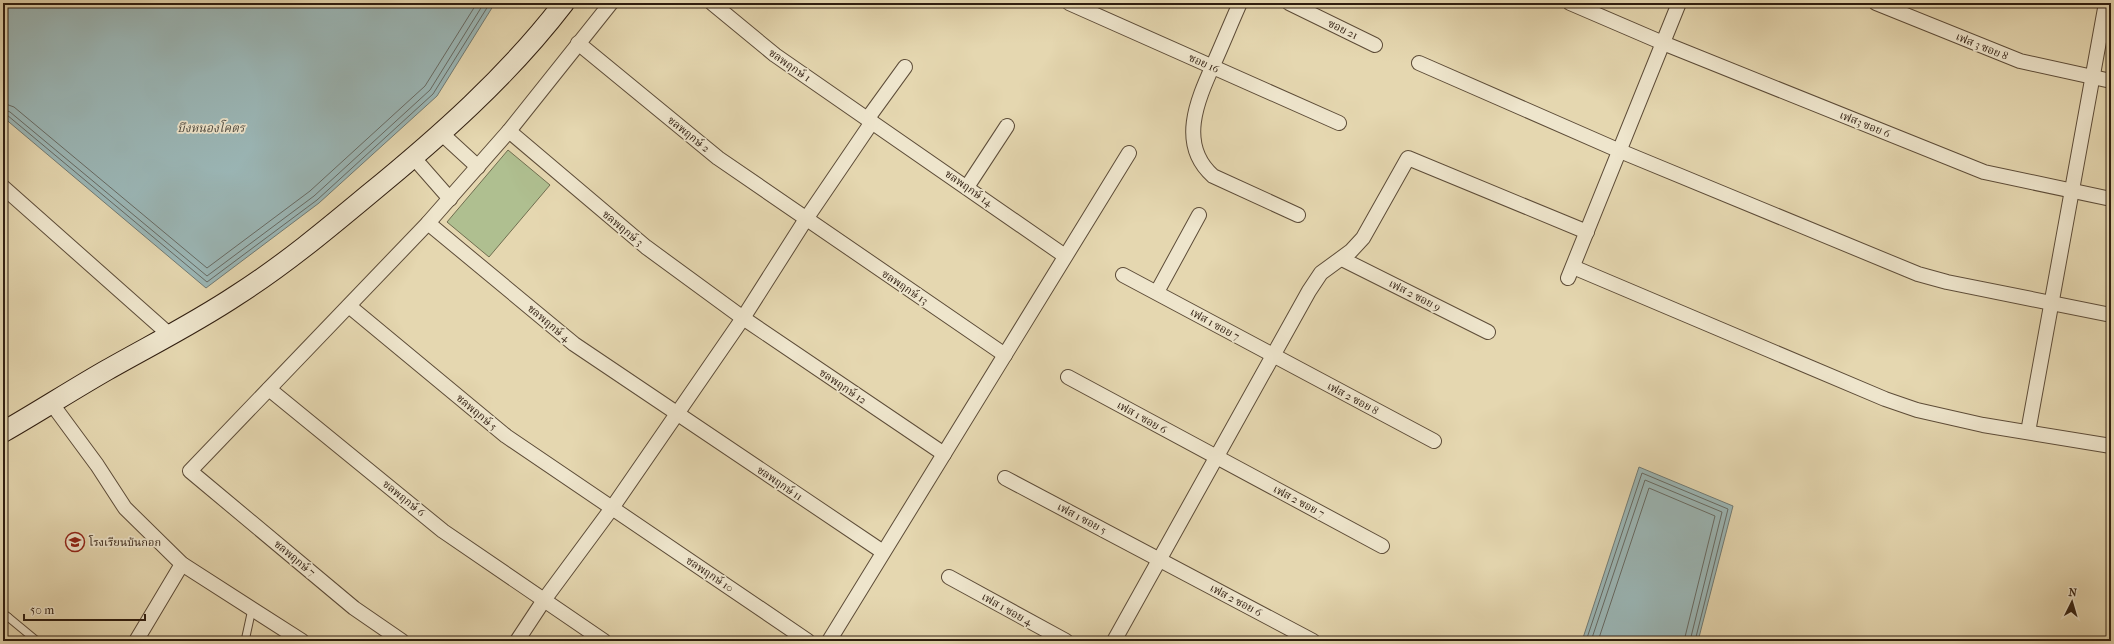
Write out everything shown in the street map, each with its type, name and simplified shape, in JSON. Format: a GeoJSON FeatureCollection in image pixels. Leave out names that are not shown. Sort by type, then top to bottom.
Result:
{"type":"FeatureCollection","features":[{"type":"Feature","properties":{"kind":"street"},"geometry":{"type":"LineString","coordinates":[[3,432],[108,370],[171,336],[238,295],[301,250],[414,158],[441,133],[510,66],[564,3]]}},
{"type":"Feature","properties":{"kind":"street"},"geometry":{"type":"LineString","coordinates":[[269,389],[428,223],[478,167],[509,131],[611,3]]}},
{"type":"Feature","properties":{"kind":"street","name":"ชลพฤกษ์ 1"},"geometry":{"type":"LineString","coordinates":[[712,3],[775,55],[870,120]]}},
{"type":"Feature","properties":{"kind":"street"},"geometry":{"type":"LineString","coordinates":[[1240,3],[1198,98],[1193,132],[1198,157],[1204,168],[1213,176],[1298,215]]}},
{"type":"Feature","properties":{"kind":"street","name":"ซอย 21"},"geometry":{"type":"LineString","coordinates":[[1288,3],[1375,45]]}},
{"type":"Feature","properties":{"kind":"street","name":"เฟส3 ซอย 6"},"geometry":{"type":"LineString","coordinates":[[1570,3],[1663,43],[1984,172],[2111,199]]}},
{"type":"Feature","properties":{"kind":"street"},"geometry":{"type":"LineString","coordinates":[[1679,3],[1571,272],[1885,399],[1932,413],[2028,432],[2111,446]]}},
{"type":"Feature","properties":{"kind":"street","name":"เฟส 3 ซอย 8"},"geometry":{"type":"LineString","coordinates":[[1876,3],[2020,61],[2111,81]]}},
{"type":"Feature","properties":{"kind":"street"},"geometry":{"type":"LineString","coordinates":[[2028,432],[2106,3]]}},
{"type":"Feature","properties":{"kind":"street","name":"ซอย 16"},"geometry":{"type":"LineString","coordinates":[[1069,4],[1339,123]]}},
{"type":"Feature","properties":{"kind":"street","name":"ชลพฤกษ์ 2"},"geometry":{"type":"LineString","coordinates":[[578,43],[718,158],[806,219]]}},
{"type":"Feature","properties":{"kind":"street"},"geometry":{"type":"LineString","coordinates":[[1419,63],[1620,151],[1918,274],[1947,282],[2111,315]]}},
{"type":"Feature","properties":{"kind":"street"},"geometry":{"type":"LineString","coordinates":[[518,641],[544,600],[612,508],[743,318],[905,67]]}},
{"type":"Feature","properties":{"kind":"street","name":"ชลพฤกษ์ 14"},"geometry":{"type":"LineString","coordinates":[[870,120],[1065,256]]}},
{"type":"Feature","properties":{"kind":"street"},"geometry":{"type":"LineString","coordinates":[[967,187],[1007,126]]}},
{"type":"Feature","properties":{"kind":"street","name":"ชลพฤกษ์ 3"},"geometry":{"type":"LineString","coordinates":[[509,131],[646,247],[743,318]]}},
{"type":"Feature","properties":{"kind":"street"},"geometry":{"type":"LineString","coordinates":[[441,133],[478,167]]}},
{"type":"Feature","properties":{"kind":"street"},"geometry":{"type":"LineString","coordinates":[[829,641],[1128,153]]}},
{"type":"Feature","properties":{"kind":"street"},"geometry":{"type":"LineString","coordinates":[[414,158],[450,198]]}},
{"type":"Feature","properties":{"kind":"street"},"geometry":{"type":"LineString","coordinates":[[1114,641],[1272,355],[1318,277],[1356,246],[1367,232],[1408,158],[1587,232]]}},
{"type":"Feature","properties":{"kind":"street"},"geometry":{"type":"LineString","coordinates":[[3,187],[171,336]]}},
{"type":"Feature","properties":{"kind":"street"},"geometry":{"type":"LineString","coordinates":[[1157,292],[1199,215]]}},
{"type":"Feature","properties":{"kind":"street","name":"ชลพฤกษ์ 13"},"geometry":{"type":"LineString","coordinates":[[806,219],[1005,355]]}},
{"type":"Feature","properties":{"kind":"street","name":"ชลพฤกษ์ 4"},"geometry":{"type":"LineString","coordinates":[[428,223],[574,344],[678,413]]}},
{"type":"Feature","properties":{"kind":"street","name":"เฟส 2 ซอย 9"},"geometry":{"type":"LineString","coordinates":[[1342,258],[1488,332]]}},
{"type":"Feature","properties":{"kind":"street","name":"เฟส 1 ซอย 7"},"geometry":{"type":"LineString","coordinates":[[1123,275],[1272,355]]}},
{"type":"Feature","properties":{"kind":"street","name":"ชลพฤกษ์ 5"},"geometry":{"type":"LineString","coordinates":[[349,306],[506,436],[612,508]]}},
{"type":"Feature","properties":{"kind":"street","name":"ชลพฤกษ์ 12"},"geometry":{"type":"LineString","coordinates":[[743,318],[944,454]]}},
{"type":"Feature","properties":{"kind":"street","name":"เฟส 2 ซอย 8"},"geometry":{"type":"LineString","coordinates":[[1272,355],[1434,441]]}},
{"type":"Feature","properties":{"kind":"street","name":"เฟส 1 ซอย 6"},"geometry":{"type":"LineString","coordinates":[[1068,377],[1216,457]]}},
{"type":"Feature","properties":{"kind":"street","name":"ชลพฤกษ์ 7"},"geometry":{"type":"LineString","coordinates":[[269,389],[190,471],[354,608],[402,641]]}},
{"type":"Feature","properties":{"kind":"street","name":"ชลพฤกษ์ 6"},"geometry":{"type":"LineString","coordinates":[[269,389],[443,530],[604,641]]}},
{"type":"Feature","properties":{"kind":"street"},"geometry":{"type":"LineString","coordinates":[[52,404],[97,465],[125,508],[182,564],[302,641]]}},
{"type":"Feature","properties":{"kind":"street","name":"ชลพฤกษ์ 11"},"geometry":{"type":"LineString","coordinates":[[678,413],[884,552]]}},
{"type":"Feature","properties":{"kind":"street","name":"เฟส 2 ซอย 7"},"geometry":{"type":"LineString","coordinates":[[1216,457],[1382,546]]}},
{"type":"Feature","properties":{"kind":"street","name":"เฟส 1 ซอย 5"},"geometry":{"type":"LineString","coordinates":[[1005,478],[1160,559]]}},
{"type":"Feature","properties":{"kind":"street","name":"ชลพฤกษ์ 10"},"geometry":{"type":"LineString","coordinates":[[612,508],[808,641]]}},
{"type":"Feature","properties":{"kind":"street","name":"เฟส 2 ซอย 6"},"geometry":{"type":"LineString","coordinates":[[1160,559],[1313,641]]}},
{"type":"Feature","properties":{"kind":"street"},"geometry":{"type":"LineString","coordinates":[[136,641],[182,564]]}},
{"type":"Feature","properties":{"kind":"street","name":"เฟส 1 ซอย 4"},"geometry":{"type":"LineString","coordinates":[[949,577],[1066,641]]}},
{"type":"Feature","properties":{"kind":"lane"},"geometry":{"type":"LineString","coordinates":[[245,641],[252,609]]}},
{"type":"Feature","properties":{"kind":"lane"},"geometry":{"type":"LineString","coordinates":[[5,617],[37,641]]}},
{"type":"Feature","properties":{"kind":"green space"},"geometry":{"type":"Polygon","coordinates":[[[508,150],[550,185],[489,257],[447,222],[508,150]]]}},
{"type":"Feature","properties":{"kind":"water","name":"บึงหนองโคตร"},"geometry":{"type":"Polygon","coordinates":[[[3,3],[495,3],[437,96],[319,203],[206,288],[3,117],[3,3]]]}},
{"type":"Feature","properties":{"kind":"water"},"geometry":{"type":"Polygon","coordinates":[[[1639,467],[1733,506],[1698,641],[1582,641],[1639,467]]]}},
{"type":"Feature","properties":{"kind":"place","name":"โรงเรียนบ้นกอก"},"geometry":{"type":"Point","coordinates":[75,542]}}]}
